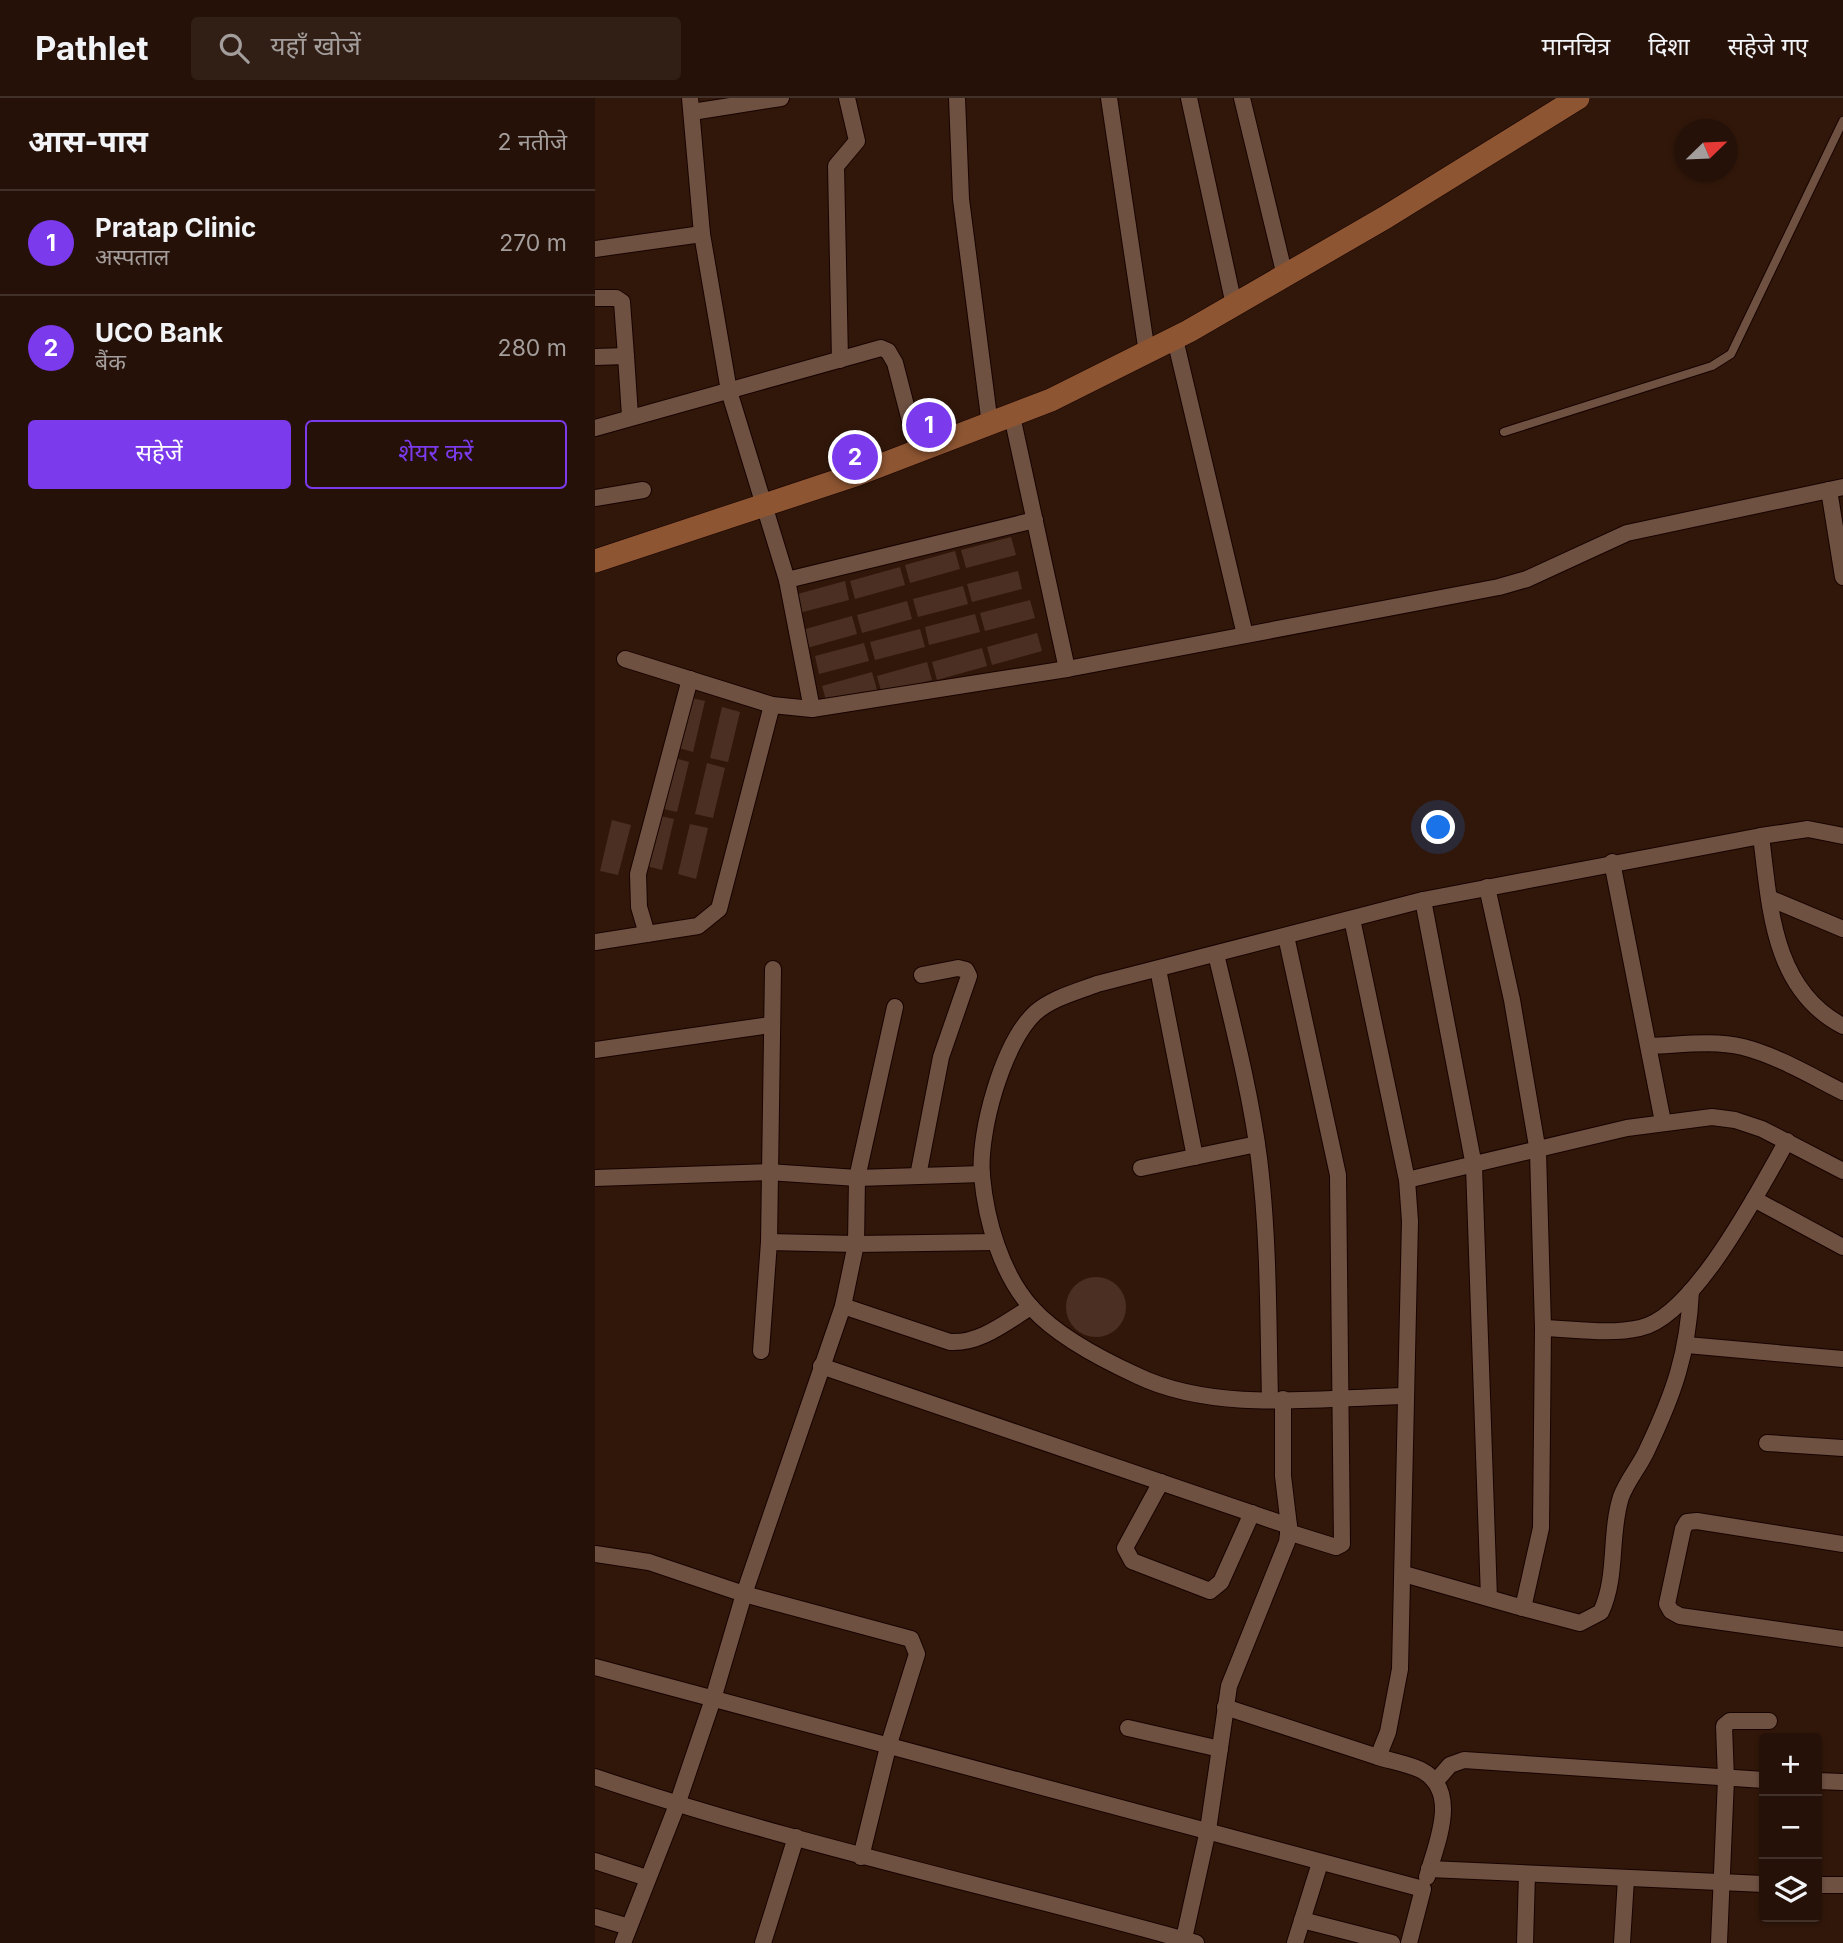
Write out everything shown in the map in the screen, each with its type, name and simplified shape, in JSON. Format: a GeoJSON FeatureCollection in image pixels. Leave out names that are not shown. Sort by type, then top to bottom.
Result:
{"type":"FeatureCollection","features":[{"type":"Feature","properties":{"kind":"street"},"geometry":{"type":"LineString","coordinates":[[781,98],[691,105],[702,234],[729,390],[787,580],[813,709]]}},
{"type":"Feature","properties":{"kind":"street"},"geometry":{"type":"LineString","coordinates":[[840,359],[836,166],[857,141],[847,98]]}},
{"type":"Feature","properties":{"kind":"street"},"geometry":{"type":"LineString","coordinates":[[957,98],[961,199],[990,425]]}},
{"type":"Feature","properties":{"kind":"street"},"geometry":{"type":"LineString","coordinates":[[1109,98],[1147,353]]}},
{"type":"Feature","properties":{"kind":"street"},"geometry":{"type":"LineString","coordinates":[[1189,98],[1234,305]]}},
{"type":"Feature","properties":{"kind":"street"},"geometry":{"type":"LineString","coordinates":[[1242,98],[1285,276]]}},
{"type":"Feature","properties":{"kind":"street"},"geometry":{"type":"LineString","coordinates":[[595,561],[763,506],[990,425],[1147,353],[1285,276],[1578,98]]}},
{"type":"Feature","properties":{"kind":"street"},"geometry":{"type":"LineString","coordinates":[[595,249],[702,234]]}},
{"type":"Feature","properties":{"kind":"street"},"geometry":{"type":"LineString","coordinates":[[595,298],[616,298],[622,302],[631,416]]}},
{"type":"Feature","properties":{"kind":"street"},"geometry":{"type":"LineString","coordinates":[[1175,339],[1245,635]]}},
{"type":"Feature","properties":{"kind":"street"},"geometry":{"type":"LineString","coordinates":[[595,428],[869,349],[888,351],[895,363],[918,452]]}},
{"type":"Feature","properties":{"kind":"street"},"geometry":{"type":"LineString","coordinates":[[595,357],[626,356]]}},
{"type":"Feature","properties":{"kind":"street"},"geometry":{"type":"LineString","coordinates":[[1012,416],[1067,669]]}},
{"type":"Feature","properties":{"kind":"street"},"geometry":{"type":"LineString","coordinates":[[625,659],[772,705],[813,709],[1067,669],[1499,587],[1527,579],[1627,533],[1836,488],[1843,577]]}},
{"type":"Feature","properties":{"kind":"street"},"geometry":{"type":"LineString","coordinates":[[595,498],[643,490]]}},
{"type":"Feature","properties":{"kind":"street"},"geometry":{"type":"LineString","coordinates":[[787,580],[1035,520]]}},
{"type":"Feature","properties":{"kind":"street"},"geometry":{"type":"LineString","coordinates":[[647,934],[639,907],[638,874],[690,679]]}},
{"type":"Feature","properties":{"kind":"street"},"geometry":{"type":"LineString","coordinates":[[595,942],[698,926],[719,909],[772,705]]}},
{"type":"Feature","properties":{"kind":"street"},"geometry":{"type":"LineString","coordinates":[[1405,1396],[1277,1399],[1184,1394],[1139,1377],[1060,1332],[1031,1307],[1014,1282],[995,1241],[982,1174],[989,1117],[1002,1068],[1017,1034],[1036,1012],[1056,999],[1097,984],[1423,900],[1612,862],[1761,836],[1808,829],[1840,832]]}},
{"type":"Feature","properties":{"kind":"street"},"geometry":{"type":"LineString","coordinates":[[1761,836],[1779,948],[1791,976],[1806,999],[1843,1026]]}},
{"type":"Feature","properties":{"kind":"street"},"geometry":{"type":"LineString","coordinates":[[1612,862],[1663,1122]]}},
{"type":"Feature","properties":{"kind":"street"},"geometry":{"type":"LineString","coordinates":[[1487,887],[1512,1000],[1538,1152],[1543,1328],[1541,1528],[1523,1608]]}},
{"type":"Feature","properties":{"kind":"street"},"geometry":{"type":"LineString","coordinates":[[1769,898],[1843,929]]}},
{"type":"Feature","properties":{"kind":"street"},"geometry":{"type":"LineString","coordinates":[[1423,900],[1474,1166],[1489,1598]]}},
{"type":"Feature","properties":{"kind":"street"},"geometry":{"type":"LineString","coordinates":[[1352,919],[1408,1180],[1410,1221],[1400,1669],[1388,1732],[1378,1757]]}},
{"type":"Feature","properties":{"kind":"street"},"geometry":{"type":"LineString","coordinates":[[821,1366],[1252,1513],[1336,1547],[1342,1544],[1339,1398],[1341,1237],[1338,1175],[1286,936]]}},
{"type":"Feature","properties":{"kind":"street"},"geometry":{"type":"LineString","coordinates":[[595,1777],[677,1805],[861,1857],[1188,1942],[1226,1707],[1241,1651],[1283,1557],[1288,1529],[1257,1144],[1216,954]]}},
{"type":"Feature","properties":{"kind":"street"},"geometry":{"type":"LineString","coordinates":[[918,1176],[941,1057],[969,976],[966,970],[958,968],[922,975]]}},
{"type":"Feature","properties":{"kind":"street"},"geometry":{"type":"LineString","coordinates":[[761,1351],[769,1242],[770,1025],[773,969]]}},
{"type":"Feature","properties":{"kind":"street"},"geometry":{"type":"LineString","coordinates":[[1158,969],[1195,1157]]}},
{"type":"Feature","properties":{"kind":"street"},"geometry":{"type":"LineString","coordinates":[[623,1943],[677,1805],[713,1699],[744,1594],[843,1306],[856,1244],[857,1178],[895,1007]]}},
{"type":"Feature","properties":{"kind":"street"},"geometry":{"type":"LineString","coordinates":[[595,1050],[770,1025]]}},
{"type":"Feature","properties":{"kind":"street"},"geometry":{"type":"LineString","coordinates":[[1650,1046],[1706,1043],[1741,1046],[1775,1058],[1843,1092]]}},
{"type":"Feature","properties":{"kind":"street"},"geometry":{"type":"LineString","coordinates":[[1408,1180],[1663,1122],[1712,1117],[1735,1119],[1787,1141],[1843,1171]]}},
{"type":"Feature","properties":{"kind":"street"},"geometry":{"type":"LineString","coordinates":[[1543,1328],[1639,1329],[1669,1316],[1691,1291],[1754,1199],[1787,1141]]}},
{"type":"Feature","properties":{"kind":"street"},"geometry":{"type":"LineString","coordinates":[[1142,1168],[1257,1144]]}},
{"type":"Feature","properties":{"kind":"street"},"geometry":{"type":"LineString","coordinates":[[595,1178],[768,1172],[857,1178],[982,1174]]}},
{"type":"Feature","properties":{"kind":"street"},"geometry":{"type":"LineString","coordinates":[[1754,1199],[1843,1247]]}},
{"type":"Feature","properties":{"kind":"street"},"geometry":{"type":"LineString","coordinates":[[769,1242],[856,1244],[995,1241]]}},
{"type":"Feature","properties":{"kind":"street"},"geometry":{"type":"LineString","coordinates":[[1404,1574],[1580,1623],[1601,1612],[1612,1586],[1620,1500],[1657,1430],[1687,1345],[1691,1291]]}},
{"type":"Feature","properties":{"kind":"street"},"geometry":{"type":"LineString","coordinates":[[843,1306],[950,1342],[961,1343],[977,1339],[1031,1307]]}},
{"type":"Feature","properties":{"kind":"street"},"geometry":{"type":"LineString","coordinates":[[1687,1345],[1843,1359]]}},
{"type":"Feature","properties":{"kind":"street"},"geometry":{"type":"LineString","coordinates":[[1767,1443],[1843,1448]]}},
{"type":"Feature","properties":{"kind":"street"},"geometry":{"type":"LineString","coordinates":[[1161,1482],[1125,1548],[1127,1556],[1132,1561],[1210,1591],[1221,1582],[1252,1513]]}},
{"type":"Feature","properties":{"kind":"street"},"geometry":{"type":"LineString","coordinates":[[1843,1544],[1697,1521],[1687,1522],[1683,1528],[1667,1604],[1671,1611],[1680,1616],[1843,1639]]}},
{"type":"Feature","properties":{"kind":"street"},"geometry":{"type":"LineString","coordinates":[[595,1555],[649,1562],[744,1594],[911,1639],[917,1654],[888,1747],[861,1857]]}},
{"type":"Feature","properties":{"kind":"street"},"geometry":{"type":"LineString","coordinates":[[595,1667],[1423,1889]]}},
{"type":"Feature","properties":{"kind":"street"},"geometry":{"type":"LineString","coordinates":[[1226,1707],[1420,1770],[1436,1781],[1442,1798],[1443,1821],[1409,1943]]}},
{"type":"Feature","properties":{"kind":"street"},"geometry":{"type":"LineString","coordinates":[[1719,1943],[1726,1779],[1724,1726],[1730,1721],[1769,1721]]}},
{"type":"Feature","properties":{"kind":"street"},"geometry":{"type":"LineString","coordinates":[[1128,1728],[1220,1749]]}},
{"type":"Feature","properties":{"kind":"street"},"geometry":{"type":"LineString","coordinates":[[1436,1781],[1450,1765],[1464,1760],[1759,1780]]}},
{"type":"Feature","properties":{"kind":"street"},"geometry":{"type":"LineString","coordinates":[[1822,1781],[1843,1782]]}},
{"type":"Feature","properties":{"kind":"street"},"geometry":{"type":"LineString","coordinates":[[764,1943],[796,1837]]}},
{"type":"Feature","properties":{"kind":"street"},"geometry":{"type":"LineString","coordinates":[[595,1861],[647,1878]]}},
{"type":"Feature","properties":{"kind":"street"},"geometry":{"type":"LineString","coordinates":[[1295,1943],[1320,1863]]}},
{"type":"Feature","properties":{"kind":"street"},"geometry":{"type":"LineString","coordinates":[[1429,1869],[1759,1884]]}},
{"type":"Feature","properties":{"kind":"street"},"geometry":{"type":"LineString","coordinates":[[1525,1943],[1527,1874]]}},
{"type":"Feature","properties":{"kind":"street"},"geometry":{"type":"LineString","coordinates":[[1622,1943],[1626,1879]]}},
{"type":"Feature","properties":{"kind":"street"},"geometry":{"type":"LineString","coordinates":[[1822,1885],[1843,1885]]}},
{"type":"Feature","properties":{"kind":"street"},"geometry":{"type":"LineString","coordinates":[[595,1917],[629,1927]]}},
{"type":"Feature","properties":{"kind":"street"},"geometry":{"type":"LineString","coordinates":[[1302,1920],[1392,1943]]}},
{"type":"Feature","properties":{"kind":"lane"},"geometry":{"type":"LineString","coordinates":[[1504,432],[1712,366],[1731,354],[1843,121]]}},
{"type":"Feature","properties":{"kind":"building"},"geometry":{"type":"Polygon","coordinates":[[[1011,537],[1016,555],[966,568],[961,550],[1011,537]]]}},
{"type":"Feature","properties":{"kind":"building"},"geometry":{"type":"Polygon","coordinates":[[[955,551],[960,569],[910,583],[905,565],[955,551]]]}},
{"type":"Feature","properties":{"kind":"building"},"geometry":{"type":"Polygon","coordinates":[[[900,567],[905,585],[855,599],[850,581],[900,567]]]}},
{"type":"Feature","properties":{"kind":"building"},"geometry":{"type":"Polygon","coordinates":[[[1018,571],[1022,589],[972,602],[967,584],[1018,571]]]}},
{"type":"Feature","properties":{"kind":"building"},"geometry":{"type":"Polygon","coordinates":[[[845,581],[849,600],[799,613],[794,595],[845,581]]]}},
{"type":"Feature","properties":{"kind":"building"},"geometry":{"type":"Polygon","coordinates":[[[963,586],[968,604],[918,617],[913,599],[963,586]]]}},
{"type":"Feature","properties":{"kind":"building"},"geometry":{"type":"Polygon","coordinates":[[[1030,600],[1035,618],[985,631],[980,613],[1030,600]]]}},
{"type":"Feature","properties":{"kind":"building"},"geometry":{"type":"Polygon","coordinates":[[[907,601],[912,619],[862,633],[857,615],[907,601]]]}},
{"type":"Feature","properties":{"kind":"building"},"geometry":{"type":"Polygon","coordinates":[[[975,614],[980,632],[929,645],[925,627],[975,614]]]}},
{"type":"Feature","properties":{"kind":"building"},"geometry":{"type":"Polygon","coordinates":[[[852,616],[857,634],[807,648],[802,630],[852,616]]]}},
{"type":"Feature","properties":{"kind":"building"},"geometry":{"type":"Polygon","coordinates":[[[920,629],[925,647],[875,660],[870,642],[920,629]]]}},
{"type":"Feature","properties":{"kind":"building"},"geometry":{"type":"Polygon","coordinates":[[[1037,633],[1042,651],[992,665],[987,647],[1037,633]]]}},
{"type":"Feature","properties":{"kind":"building"},"geometry":{"type":"Polygon","coordinates":[[[864,643],[869,661],[819,674],[815,656],[864,643]]]}},
{"type":"Feature","properties":{"kind":"building"},"geometry":{"type":"Polygon","coordinates":[[[982,648],[987,666],[937,680],[932,662],[982,648]]]}},
{"type":"Feature","properties":{"kind":"building"},"geometry":{"type":"Polygon","coordinates":[[[927,662],[932,680],[882,694],[877,676],[927,662]]]}},
{"type":"Feature","properties":{"kind":"building"},"geometry":{"type":"Polygon","coordinates":[[[872,672],[877,690],[827,704],[822,686],[872,672]]]}},
{"type":"Feature","properties":{"kind":"building"},"geometry":{"type":"Polygon","coordinates":[[[687,697],[705,701],[693,752],[675,747],[687,697]]]}},
{"type":"Feature","properties":{"kind":"building"},"geometry":{"type":"Polygon","coordinates":[[[722,707],[740,712],[728,762],[710,758],[722,707]]]}},
{"type":"Feature","properties":{"kind":"building"},"geometry":{"type":"Polygon","coordinates":[[[671,757],[689,762],[677,812],[659,808],[671,757]]]}},
{"type":"Feature","properties":{"kind":"building"},"geometry":{"type":"Polygon","coordinates":[[[707,763],[725,768],[713,818],[695,814],[707,763]]]}},
{"type":"Feature","properties":{"kind":"building"},"geometry":{"type":"Polygon","coordinates":[[[656,815],[674,819],[662,870],[643,865],[656,815]]]}},
{"type":"Feature","properties":{"kind":"building"},"geometry":{"type":"Polygon","coordinates":[[[612,820],[631,825],[618,875],[600,871],[612,820]]]}},
{"type":"Feature","properties":{"kind":"building"},"geometry":{"type":"Polygon","coordinates":[[[690,824],[708,828],[696,879],[678,874],[690,824]]]}},
{"type":"Feature","properties":{"kind":"building"},"geometry":{"type":"Polygon","coordinates":[[[1090,1277],[1102,1277],[1121,1290],[1126,1307],[1124,1319],[1113,1332],[1102,1337],[1090,1337],[1071,1324],[1066,1313],[1066,1301],[1079,1282],[1090,1277]]]}},
{"type":"Feature","properties":{"kind":"place","name":"Pratap Clinic"},"geometry":{"type":"Point","coordinates":[929,425]}},
{"type":"Feature","properties":{"kind":"place","name":"UCO Bank"},"geometry":{"type":"Point","coordinates":[855,457]}}]}
